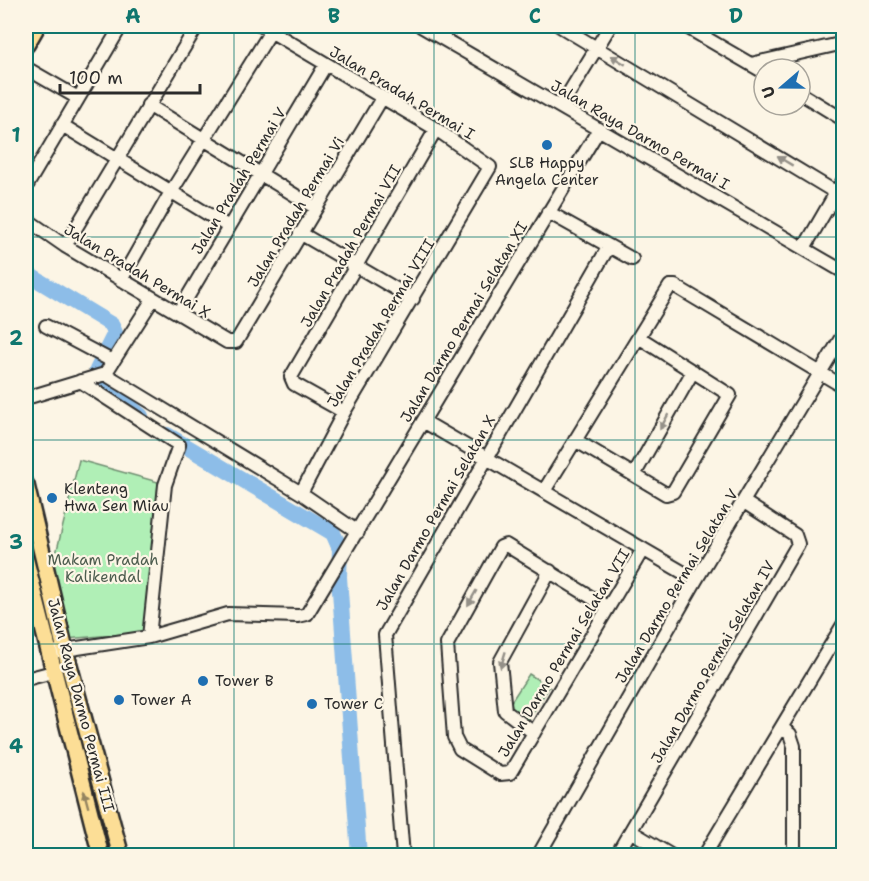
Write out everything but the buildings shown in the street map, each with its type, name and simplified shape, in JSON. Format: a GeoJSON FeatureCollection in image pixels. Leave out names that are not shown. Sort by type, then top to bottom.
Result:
{"type":"FeatureCollection","features":[{"type":"Feature","properties":{"kind":"main road"},"geometry":{"type":"LineString","coordinates":[[26,45],[37,26]]}},
{"type":"Feature","properties":{"kind":"main road","name":"Jalan Raya Darmo Permai III"},"geometry":{"type":"LineString","coordinates":[[26,485],[65,650],[121,855]]}},
{"type":"Feature","properties":{"kind":"main road"},"geometry":{"type":"LineString","coordinates":[[26,559],[42,554]]}},
{"type":"Feature","properties":{"kind":"main road","name":"Jalan Raya Darmo Permai III"},"geometry":{"type":"LineString","coordinates":[[26,559],[101,855]]}},
{"type":"Feature","properties":{"kind":"main road"},"geometry":{"type":"LineString","coordinates":[[74,753],[91,749]]}},
{"type":"Feature","properties":{"kind":"street"},"geometry":{"type":"LineString","coordinates":[[26,187],[121,26]]}},
{"type":"Feature","properties":{"kind":"street"},"geometry":{"type":"LineString","coordinates":[[65,246],[197,26]]}},
{"type":"Feature","properties":{"kind":"street","name":"Jalan Raya Darmo Permai I"},"geometry":{"type":"LineString","coordinates":[[421,26],[843,272]]}},
{"type":"Feature","properties":{"kind":"street"},"geometry":{"type":"LineString","coordinates":[[560,26],[835,192]]}},
{"type":"Feature","properties":{"kind":"street"},"geometry":{"type":"LineString","coordinates":[[561,106],[610,26]]}},
{"type":"Feature","properties":{"kind":"street"},"geometry":{"type":"LineString","coordinates":[[684,26],[751,64],[843,43]]}},
{"type":"Feature","properties":{"kind":"street"},"geometry":{"type":"LineString","coordinates":[[122,280],[171,192],[205,141],[266,28]]}},
{"type":"Feature","properties":{"kind":"street","name":"Jalan Pradah Permai I"},"geometry":{"type":"LineString","coordinates":[[266,28],[436,129],[489,164],[489,171]]}},
{"type":"Feature","properties":{"kind":"street","name":"Jalan Pradah Permai V"},"geometry":{"type":"LineString","coordinates":[[178,313],[326,64]]}},
{"type":"Feature","properties":{"kind":"street"},"geometry":{"type":"LineString","coordinates":[[26,68],[78,98]]}},
{"type":"Feature","properties":{"kind":"street","name":"Jalan Pradah Permai Vi"},"geometry":{"type":"LineString","coordinates":[[236,342],[382,98]]}},
{"type":"Feature","properties":{"kind":"street"},"geometry":{"type":"LineString","coordinates":[[812,101],[843,120]]}},
{"type":"Feature","properties":{"kind":"street"},"geometry":{"type":"LineString","coordinates":[[148,105],[316,208]]}},
{"type":"Feature","properties":{"kind":"street"},"geometry":{"type":"LineString","coordinates":[[62,125],[228,227]]}},
{"type":"Feature","properties":{"kind":"street","name":"Jalan Pradah Permai VII"},"geometry":{"type":"LineString","coordinates":[[344,412],[294,384],[291,377],[436,129]]}},
{"type":"Feature","properties":{"kind":"street","name":"Jalan Darmo Permai Selatan XI"},"geometry":{"type":"LineString","coordinates":[[149,637],[228,614],[298,616],[307,614],[599,129]]}},
{"type":"Feature","properties":{"kind":"street","name":"Jalan Pradah Permai VIII"},"geometry":{"type":"LineString","coordinates":[[301,493],[344,412],[489,171]]}},
{"type":"Feature","properties":{"kind":"street"},"geometry":{"type":"LineString","coordinates":[[804,248],[843,179]]}},
{"type":"Feature","properties":{"kind":"street"},"geometry":{"type":"LineString","coordinates":[[548,212],[632,259]]}},
{"type":"Feature","properties":{"kind":"street","name":"Jalan Pradah Permai X"},"geometry":{"type":"LineString","coordinates":[[26,219],[65,246],[153,299],[227,342],[236,342]]}},
{"type":"Feature","properties":{"kind":"street"},"geometry":{"type":"LineString","coordinates":[[300,234],[413,299]]}},
{"type":"Feature","properties":{"kind":"street","name":"Jalan Darmo Permai Selatan X"},"geometry":{"type":"LineString","coordinates":[[403,855],[385,635],[609,246]]}},
{"type":"Feature","properties":{"kind":"street"},"geometry":{"type":"LineString","coordinates":[[544,491],[640,338],[666,289],[675,286],[843,387]]}},
{"type":"Feature","properties":{"kind":"street"},"geometry":{"type":"LineString","coordinates":[[26,398],[105,374],[153,299]]}},
{"type":"Feature","properties":{"kind":"street"},"geometry":{"type":"LineString","coordinates":[[46,326],[112,362]]}},
{"type":"Feature","properties":{"kind":"street","name":"Jalan Darmo Permai Selatan V"},"geometry":{"type":"LineString","coordinates":[[538,855],[696,580],[843,333]]}},
{"type":"Feature","properties":{"kind":"street"},"geometry":{"type":"LineString","coordinates":[[575,440],[666,494],[673,492],[730,400],[728,392],[640,338]]}},
{"type":"Feature","properties":{"kind":"street"},"geometry":{"type":"LineString","coordinates":[[634,475],[693,371]]}},
{"type":"Feature","properties":{"kind":"street"},"geometry":{"type":"LineString","coordinates":[[105,374],[301,493],[357,532]]}},
{"type":"Feature","properties":{"kind":"street"},"geometry":{"type":"LineString","coordinates":[[48,653],[149,637],[165,485],[179,446],[80,381]]}},
{"type":"Feature","properties":{"kind":"street"},"geometry":{"type":"LineString","coordinates":[[423,421],[696,580]]}},
{"type":"Feature","properties":{"kind":"street","name":"Jalan Darmo Permai Selatan IV"},"geometry":{"type":"LineString","coordinates":[[616,855],[632,832],[798,544],[795,536],[744,502]]}},
{"type":"Feature","properties":{"kind":"street","name":"Jalan Darmo Permai Selatan VII"},"geometry":{"type":"LineString","coordinates":[[550,571],[506,544],[503,546],[447,644],[456,744],[501,774],[510,773],[607,607],[644,549]]}},
{"type":"Feature","properties":{"kind":"street"},"geometry":{"type":"LineString","coordinates":[[534,733],[505,711],[500,662],[550,571],[607,607]]}},
{"type":"Feature","properties":{"kind":"street"},"geometry":{"type":"LineString","coordinates":[[704,855],[843,623]]}},
{"type":"Feature","properties":{"kind":"street"},"geometry":{"type":"LineString","coordinates":[[26,679],[53,672]]}},
{"type":"Feature","properties":{"kind":"street"},"geometry":{"type":"LineString","coordinates":[[782,728],[790,734],[794,746],[794,855]]}},
{"type":"Feature","properties":{"kind":"street"},"geometry":{"type":"LineString","coordinates":[[632,832],[672,855]]}},
{"type":"Feature","properties":{"kind":"green space","name":"Makam Pradah Kalikendal"},"geometry":{"type":"Polygon","coordinates":[[[79,460],[158,482],[148,632],[66,639],[53,566],[79,460]]]}},
{"type":"Feature","properties":{"kind":"green space"},"geometry":{"type":"Polygon","coordinates":[[[529,674],[549,687],[527,722],[507,708],[529,674]]]}},
{"type":"Feature","properties":{"kind":"waterway"},"geometry":{"type":"LineString","coordinates":[[26,273],[112,325],[115,333],[107,349]]}},
{"type":"Feature","properties":{"kind":"waterway"},"geometry":{"type":"LineString","coordinates":[[97,370],[102,360]]}},
{"type":"Feature","properties":{"kind":"waterway"},"geometry":{"type":"LineString","coordinates":[[102,384],[141,416]]}},
{"type":"Feature","properties":{"kind":"waterway"},"geometry":{"type":"LineString","coordinates":[[167,435],[333,533],[340,549],[339,577],[359,856]]}},
{"type":"Feature","properties":{"kind":"place","name":"SLB Happy Angela Center"},"geometry":{"type":"Point","coordinates":[547,145]}},
{"type":"Feature","properties":{"kind":"place","name":"Klenteng Hwa Sen Miau"},"geometry":{"type":"Point","coordinates":[52,498]}},
{"type":"Feature","properties":{"kind":"place","name":"Tower B"},"geometry":{"type":"Point","coordinates":[203,681]}},
{"type":"Feature","properties":{"kind":"place","name":"Tower A"},"geometry":{"type":"Point","coordinates":[119,700]}},
{"type":"Feature","properties":{"kind":"place","name":"Tower C"},"geometry":{"type":"Point","coordinates":[312,704]}}]}
